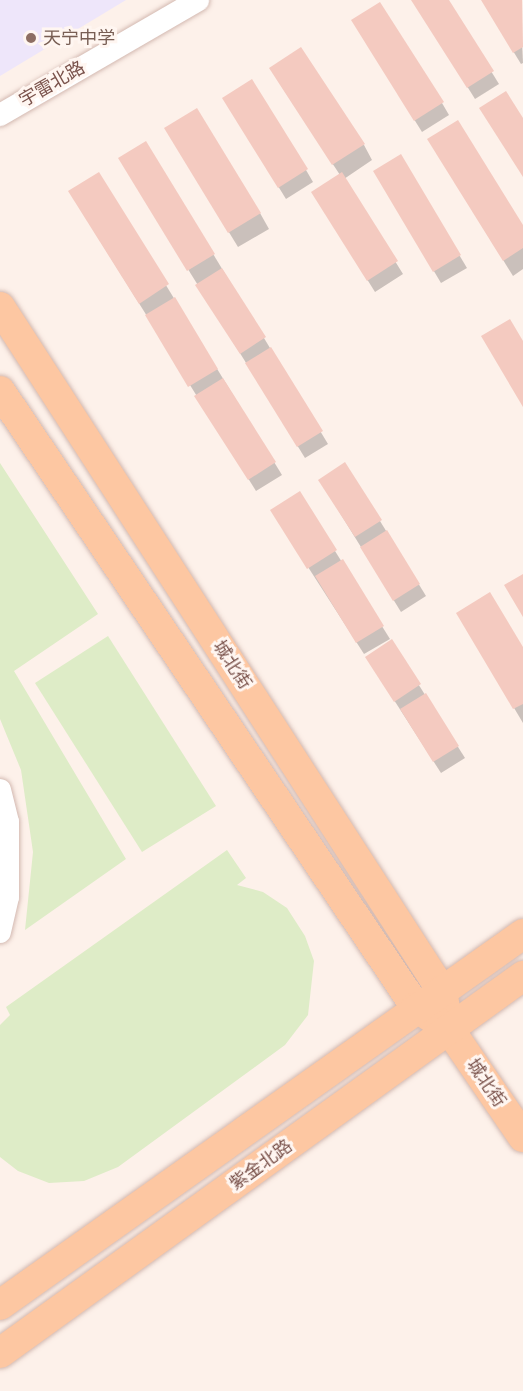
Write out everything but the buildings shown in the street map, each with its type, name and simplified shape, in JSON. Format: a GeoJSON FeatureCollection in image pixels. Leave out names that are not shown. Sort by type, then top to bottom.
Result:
{"type":"FeatureCollection","features":[{"type":"Feature","properties":{"kind":"main road","name":"城北街"},"geometry":{"type":"LineString","coordinates":[[0,307],[442,991],[449,1029]]}},
{"type":"Feature","properties":{"kind":"main road","name":"城北街"},"geometry":{"type":"LineString","coordinates":[[0,391],[416,1007],[449,1029],[523,1137]]}},
{"type":"Feature","properties":{"kind":"main road","name":"紫金北路"},"geometry":{"type":"LineString","coordinates":[[0,1305],[416,1007],[523,934]]}},
{"type":"Feature","properties":{"kind":"main road","name":"紫金北路"},"geometry":{"type":"LineString","coordinates":[[0,1353],[523,976]]}},
{"type":"Feature","properties":{"kind":"street","name":"宇雷北路"},"geometry":{"type":"LineString","coordinates":[[0,115],[198,0]]}},
{"type":"Feature","properties":{"kind":"street"},"geometry":{"type":"LineString","coordinates":[[0,790],[8,822],[8,897],[0,932]]}},
{"type":"Feature","properties":{"kind":"shaded area","name":"天宁中学"},"geometry":{"type":"Polygon","coordinates":[[[0,0],[126,0],[0,76],[0,0]]]}},
{"type":"Feature","properties":{"kind":"green space"},"geometry":{"type":"Polygon","coordinates":[[[0,463],[98,614],[14,671],[126,859],[25,930],[33,852],[21,770],[0,719],[0,463]]]}},
{"type":"Feature","properties":{"kind":"green space"},"geometry":{"type":"Polygon","coordinates":[[[108,636],[216,806],[142,852],[35,683],[108,636]]]}},
{"type":"Feature","properties":{"kind":"green space"},"geometry":{"type":"Polygon","coordinates":[[[227,850],[246,878],[237,885],[263,892],[287,908],[305,936],[314,961],[308,1015],[285,1045],[118,1167],[84,1181],[49,1183],[18,1171],[0,1157],[0,1025],[10,1015],[6,1007],[227,850]]]}},
{"type":"Feature","properties":{"kind":"place","name":"天宁中学"},"geometry":{"type":"Point","coordinates":[31,38]}}]}
